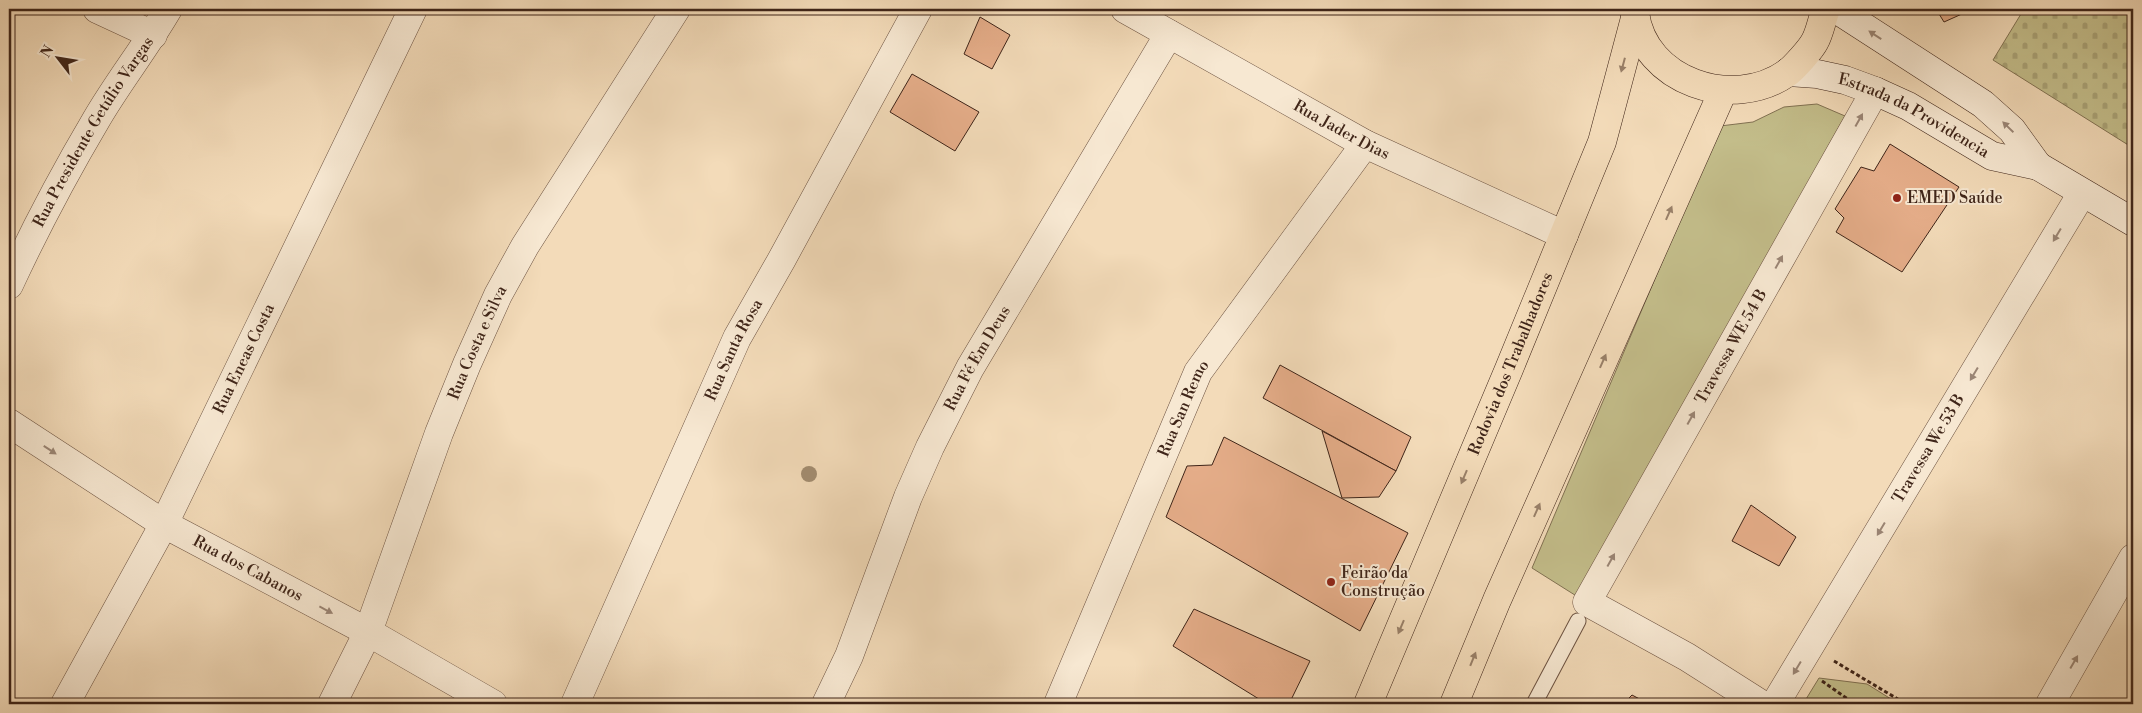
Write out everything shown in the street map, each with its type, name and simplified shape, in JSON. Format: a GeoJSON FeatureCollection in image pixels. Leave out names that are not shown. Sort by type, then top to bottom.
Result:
{"type":"FeatureCollection","features":[{"type":"Feature","properties":{"kind":"main road"},"geometry":{"type":"LineString","coordinates":[[1635,13],[1644,41],[1659,60],[1671,71],[1677,76],[1699,86],[1723,91],[1757,87],[1788,72],[1815,42],[1826,9]]}},
{"type":"Feature","properties":{"kind":"main road","name":"Rodovia dos Trabalhadores"},"geometry":{"type":"LineString","coordinates":[[1368,704],[1602,142],[1635,13]]}},
{"type":"Feature","properties":{"kind":"main road"},"geometry":{"type":"LineString","coordinates":[[1454,704],[1497,600],[1723,91]]}},
{"type":"Feature","properties":{"kind":"street"},"geometry":{"type":"LineString","coordinates":[[97,9],[153,35]]}},
{"type":"Feature","properties":{"kind":"street","name":"Rua Presidente Getúlio Vargas"},"geometry":{"type":"LineString","coordinates":[[9,285],[31,240],[95,122],[123,76],[153,35],[168,9]]}},
{"type":"Feature","properties":{"kind":"street","name":"Rua Eneas Costa"},"geometry":{"type":"LineString","coordinates":[[65,704],[164,524],[413,9]]}},
{"type":"Feature","properties":{"kind":"street","name":"Rua Costa e Silva"},"geometry":{"type":"LineString","coordinates":[[332,704],[368,632],[439,433],[467,364],[498,296],[525,246],[676,9]]}},
{"type":"Feature","properties":{"kind":"street","name":"Rua Santa Rosa"},"geometry":{"type":"LineString","coordinates":[[575,704],[737,338],[918,9]]}},
{"type":"Feature","properties":{"kind":"street","name":"Rua Jader Dias"},"geometry":{"type":"LineString","coordinates":[[1125,9],[1365,144],[1564,235]]}},
{"type":"Feature","properties":{"kind":"street","name":"Estrada da Providencia"},"geometry":{"type":"LineString","coordinates":[[1836,9],[1983,104],[2012,130],[2038,166]]}},
{"type":"Feature","properties":{"kind":"street","name":"Rua Fé Em Deus"},"geometry":{"type":"LineString","coordinates":[[826,704],[849,656],[908,497],[966,376],[1020,282],[1169,34]]}},
{"type":"Feature","properties":{"kind":"street","name":"Estrada da Providencia"},"geometry":{"type":"LineString","coordinates":[[1788,72],[1818,74],[1845,80],[1908,106],[1992,156],[2038,166],[2133,222]]}},
{"type":"Feature","properties":{"kind":"street","name":"Travessa WE 54 B"},"geometry":{"type":"LineString","coordinates":[[1582,612],[1875,92]]}},
{"type":"Feature","properties":{"kind":"street","name":"Rua San Remo"},"geometry":{"type":"LineString","coordinates":[[1058,704],[1198,372],[1365,144]]}},
{"type":"Feature","properties":{"kind":"street","name":"Travessa We 53 B"},"geometry":{"type":"LineString","coordinates":[[1775,704],[2082,193]]}},
{"type":"Feature","properties":{"kind":"street","name":"Rua dos Cabanos"},"geometry":{"type":"LineString","coordinates":[[9,423],[164,524],[368,632],[493,704]]}},
{"type":"Feature","properties":{"kind":"street"},"geometry":{"type":"LineString","coordinates":[[2050,704],[2133,558]]}},
{"type":"Feature","properties":{"kind":"street"},"geometry":{"type":"LineString","coordinates":[[1582,612],[1687,658],[1761,704]]}},
{"type":"Feature","properties":{"kind":"lane"},"geometry":{"type":"LineString","coordinates":[[1534,704],[1582,612]]}},
{"type":"Feature","properties":{"kind":"path"},"geometry":{"type":"LineString","coordinates":[[1803,657],[1836,689],[1855,704]]}},
{"type":"Feature","properties":{"kind":"path"},"geometry":{"type":"LineString","coordinates":[[1803,657],[1906,704]]}},
{"type":"Feature","properties":{"kind":"green space"},"geometry":{"type":"Polygon","coordinates":[[[2024,9],[2133,9],[2133,148],[1993,60],[2024,9]]]}},
{"type":"Feature","properties":{"kind":"green space"},"geometry":{"type":"Polygon","coordinates":[[[1817,104],[1845,116],[1578,597],[1532,568],[1720,126],[1753,122],[1784,107],[1817,104]]]}},
{"type":"Feature","properties":{"kind":"green space"},"geometry":{"type":"Polygon","coordinates":[[[1819,678],[1867,684],[1899,704],[1803,704],[1819,678]]]}},
{"type":"Feature","properties":{"kind":"building"},"geometry":{"type":"Polygon","coordinates":[[[1936,9],[1973,9],[1944,22],[1936,9]]]}},
{"type":"Feature","properties":{"kind":"building"},"geometry":{"type":"Polygon","coordinates":[[[980,17],[1010,35],[992,69],[964,54],[980,17]]]}},
{"type":"Feature","properties":{"kind":"building"},"geometry":{"type":"Polygon","coordinates":[[[912,74],[979,112],[955,151],[890,112],[912,74]]]}},
{"type":"Feature","properties":{"kind":"building","name":"EMED Saúde"},"geometry":{"type":"Polygon","coordinates":[[[1890,144],[1959,187],[1902,272],[1836,232],[1844,218],[1835,209],[1861,167],[1874,171],[1890,144]]]}},
{"type":"Feature","properties":{"kind":"building"},"geometry":{"type":"Polygon","coordinates":[[[1280,365],[1411,437],[1396,471],[1263,398],[1280,365]]]}},
{"type":"Feature","properties":{"kind":"building"},"geometry":{"type":"Polygon","coordinates":[[[1322,431],[1396,471],[1379,497],[1342,498],[1322,431]]]}},
{"type":"Feature","properties":{"kind":"building","name":"Feirão da Construção"},"geometry":{"type":"Polygon","coordinates":[[[1224,437],[1408,533],[1360,631],[1166,517],[1187,466],[1212,465],[1224,437]]]}},
{"type":"Feature","properties":{"kind":"building"},"geometry":{"type":"Polygon","coordinates":[[[1751,505],[1796,537],[1779,566],[1732,541],[1751,505]]]}},
{"type":"Feature","properties":{"kind":"building"},"geometry":{"type":"Polygon","coordinates":[[[1194,609],[1310,661],[1289,704],[1267,704],[1173,646],[1194,609]]]}},
{"type":"Feature","properties":{"kind":"building"},"geometry":{"type":"Polygon","coordinates":[[[1632,695],[1649,704],[1623,704],[1632,695]]]}},
{"type":"Feature","properties":{"kind":"place","name":"EMED Saúde"},"geometry":{"type":"Point","coordinates":[1897,198]}},
{"type":"Feature","properties":{"kind":"place","name":"Feirão da Construção"},"geometry":{"type":"Point","coordinates":[1331,582]}}]}
